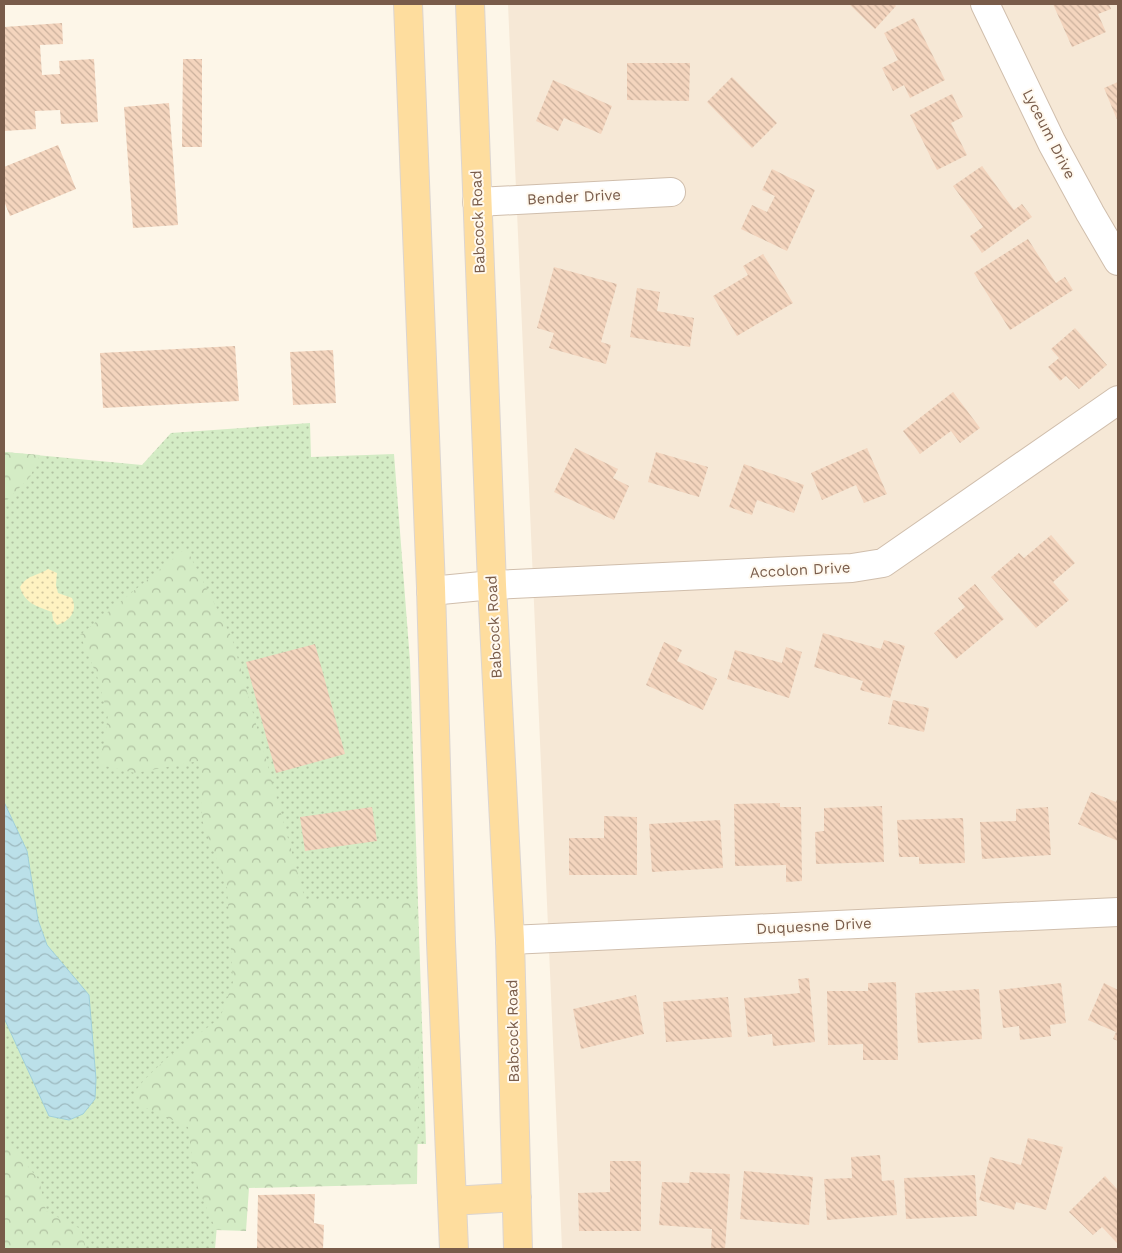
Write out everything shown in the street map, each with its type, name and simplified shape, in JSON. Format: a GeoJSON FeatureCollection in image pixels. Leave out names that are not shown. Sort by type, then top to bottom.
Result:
{"type":"FeatureCollection","features":[{"type":"Feature","properties":{"kind":"main road"},"geometry":{"type":"LineString","coordinates":[[408,4],[432,591],[441,942],[454,1249]]}},
{"type":"Feature","properties":{"kind":"main road","name":"Babcock Road"},"geometry":{"type":"LineString","coordinates":[[470,4],[492,585],[510,940],[518,1249]]}},
{"type":"Feature","properties":{"kind":"main road"},"geometry":{"type":"LineString","coordinates":[[452,1201],[517,1197]]}},
{"type":"Feature","properties":{"kind":"street","name":"Lyceum Drive"},"geometry":{"type":"LineString","coordinates":[[985,4],[1052,143],[1118,261]]}},
{"type":"Feature","properties":{"kind":"street","name":"Bender Drive"},"geometry":{"type":"LineString","coordinates":[[477,202],[671,192]]}},
{"type":"Feature","properties":{"kind":"street","name":"Accolon Drive"},"geometry":{"type":"LineString","coordinates":[[432,591],[492,585],[852,568],[883,562],[1118,400]]}},
{"type":"Feature","properties":{"kind":"street","name":"Duquesne Drive"},"geometry":{"type":"LineString","coordinates":[[510,940],[1118,912]]}},
{"type":"Feature","properties":{"kind":"shaded area"},"geometry":{"type":"Polygon","coordinates":[[[508,4],[1118,4],[1118,1249],[562,1249],[508,4]]]}},
{"type":"Feature","properties":{"kind":"green space"},"geometry":{"type":"Polygon","coordinates":[[[310,423],[311,457],[394,454],[410,661],[426,1144],[224,1143],[215,1249],[4,1249],[4,452],[142,465],[171,433],[310,423]]]}},
{"type":"Feature","properties":{"kind":"green space"},"geometry":{"type":"Polygon","coordinates":[[[4,452],[40,455],[30,477],[4,503],[4,452]]]}},
{"type":"Feature","properties":{"kind":"green space"},"geometry":{"type":"Polygon","coordinates":[[[186,548],[232,638],[305,899],[417,901],[420,976],[417,1184],[249,1188],[246,1231],[216,1230],[195,1181],[188,1127],[135,1103],[136,1090],[145,1079],[167,1058],[220,1018],[233,982],[227,887],[202,820],[199,761],[135,773],[97,764],[104,744],[108,715],[97,676],[80,635],[186,548]]]}},
{"type":"Feature","properties":{"kind":"green space"},"geometry":{"type":"Polygon","coordinates":[[[4,1137],[39,1180],[46,1211],[81,1229],[86,1249],[4,1249],[4,1137]]]}},
{"type":"Feature","properties":{"kind":"sand"},"geometry":{"type":"Polygon","coordinates":[[[48,569],[57,573],[56,585],[58,593],[72,598],[74,603],[72,615],[66,621],[57,625],[53,620],[52,612],[28,601],[20,587],[29,578],[48,569]]]}},
{"type":"Feature","properties":{"kind":"water"},"geometry":{"type":"Polygon","coordinates":[[[4,802],[27,851],[38,920],[47,945],[89,995],[96,1079],[95,1099],[83,1114],[69,1120],[49,1116],[4,1018],[4,802]]]}},
{"type":"Feature","properties":{"kind":"building"},"geometry":{"type":"Polygon","coordinates":[[[849,4],[894,4],[896,6],[875,29],[849,4]]]}},
{"type":"Feature","properties":{"kind":"building"},"geometry":{"type":"Polygon","coordinates":[[[1053,4],[1109,4],[1111,9],[1098,14],[1106,32],[1072,47],[1053,4]]]}},
{"type":"Feature","properties":{"kind":"building"},"geometry":{"type":"Polygon","coordinates":[[[914,18],[945,80],[910,98],[904,85],[893,91],[882,68],[898,60],[884,33],[914,18]]]}},
{"type":"Feature","properties":{"kind":"building"},"geometry":{"type":"Polygon","coordinates":[[[62,23],[63,44],[40,45],[42,75],[60,74],[59,61],[94,59],[98,122],[61,124],[60,110],[35,111],[36,129],[4,131],[4,27],[62,23]]]}},
{"type":"Feature","properties":{"kind":"building"},"geometry":{"type":"Polygon","coordinates":[[[183,59],[202,59],[202,147],[182,147],[183,59]]]}},
{"type":"Feature","properties":{"kind":"building"},"geometry":{"type":"Polygon","coordinates":[[[627,63],[690,63],[689,101],[627,100],[627,63]]]}},
{"type":"Feature","properties":{"kind":"building"},"geometry":{"type":"Polygon","coordinates":[[[732,77],[777,123],[752,148],[707,102],[732,77]]]}},
{"type":"Feature","properties":{"kind":"building"},"geometry":{"type":"Polygon","coordinates":[[[553,80],[612,106],[601,134],[564,118],[558,131],[536,121],[553,80]]]}},
{"type":"Feature","properties":{"kind":"building"},"geometry":{"type":"Polygon","coordinates":[[[1118,82],[1118,122],[1104,88],[1118,82]]]}},
{"type":"Feature","properties":{"kind":"building"},"geometry":{"type":"Polygon","coordinates":[[[952,94],[963,117],[951,123],[967,155],[937,170],[910,115],[952,94]]]}},
{"type":"Feature","properties":{"kind":"building"},"geometry":{"type":"Polygon","coordinates":[[[169,103],[178,225],[133,228],[124,107],[169,103]]]}},
{"type":"Feature","properties":{"kind":"building"},"geometry":{"type":"Polygon","coordinates":[[[58,145],[76,189],[10,216],[4,201],[4,167],[58,145]]]}},
{"type":"Feature","properties":{"kind":"building"},"geometry":{"type":"Polygon","coordinates":[[[982,166],[1014,210],[1022,204],[1032,217],[982,253],[970,236],[983,227],[953,186],[982,166]]]}},
{"type":"Feature","properties":{"kind":"building"},"geometry":{"type":"Polygon","coordinates":[[[772,169],[815,190],[787,251],[741,229],[752,205],[767,212],[775,196],[762,190],[772,169]]]}},
{"type":"Feature","properties":{"kind":"building"},"geometry":{"type":"Polygon","coordinates":[[[1028,239],[1056,283],[1065,277],[1073,290],[1010,330],[974,273],[1028,239]]]}},
{"type":"Feature","properties":{"kind":"building"},"geometry":{"type":"Polygon","coordinates":[[[763,254],[793,303],[737,336],[713,296],[748,275],[743,266],[763,254]]]}},
{"type":"Feature","properties":{"kind":"building"},"geometry":{"type":"Polygon","coordinates":[[[554,267],[617,284],[601,342],[611,345],[606,364],[549,348],[554,333],[537,328],[554,267]]]}},
{"type":"Feature","properties":{"kind":"building"},"geometry":{"type":"Polygon","coordinates":[[[637,288],[660,292],[657,311],[694,318],[690,347],[630,337],[637,288]]]}},
{"type":"Feature","properties":{"kind":"building"},"geometry":{"type":"Polygon","coordinates":[[[1075,328],[1107,365],[1079,389],[1066,376],[1060,381],[1048,367],[1059,358],[1051,349],[1075,328]]]}},
{"type":"Feature","properties":{"kind":"building"},"geometry":{"type":"Polygon","coordinates":[[[235,346],[239,401],[103,408],[100,353],[235,346]]]}},
{"type":"Feature","properties":{"kind":"building"},"geometry":{"type":"Polygon","coordinates":[[[333,350],[336,403],[293,405],[290,352],[333,350]]]}},
{"type":"Feature","properties":{"kind":"building"},"geometry":{"type":"Polygon","coordinates":[[[953,392],[980,428],[960,443],[951,431],[920,454],[903,431],[953,392]]]}},
{"type":"Feature","properties":{"kind":"building"},"geometry":{"type":"Polygon","coordinates":[[[575,448],[618,469],[613,478],[629,486],[614,520],[554,492],[575,448]]]}},
{"type":"Feature","properties":{"kind":"building"},"geometry":{"type":"Polygon","coordinates":[[[867,448],[887,494],[864,503],[856,485],[822,500],[811,473],[867,448]]]}},
{"type":"Feature","properties":{"kind":"building"},"geometry":{"type":"Polygon","coordinates":[[[656,452],[708,467],[699,497],[648,482],[656,452]]]}},
{"type":"Feature","properties":{"kind":"building"},"geometry":{"type":"Polygon","coordinates":[[[744,464],[804,485],[794,513],[757,500],[752,515],[729,507],[744,464]]]}},
{"type":"Feature","properties":{"kind":"building"},"geometry":{"type":"Polygon","coordinates":[[[1051,535],[1075,563],[1053,582],[1069,600],[1036,628],[991,577],[1019,553],[1024,558],[1051,535]]]}},
{"type":"Feature","properties":{"kind":"building"},"geometry":{"type":"Polygon","coordinates":[[[975,584],[1004,619],[956,659],[934,633],[965,607],[958,598],[975,584]]]}},
{"type":"Feature","properties":{"kind":"building"},"geometry":{"type":"Polygon","coordinates":[[[823,633],[881,649],[884,640],[905,646],[890,698],[860,690],[863,681],[814,667],[823,633]]]}},
{"type":"Feature","properties":{"kind":"building"},"geometry":{"type":"Polygon","coordinates":[[[664,642],[682,650],[677,661],[717,679],[703,710],[646,685],[664,642]]]}},
{"type":"Feature","properties":{"kind":"building"},"geometry":{"type":"Polygon","coordinates":[[[315,644],[345,754],[276,773],[246,662],[315,644]]]}},
{"type":"Feature","properties":{"kind":"building"},"geometry":{"type":"Polygon","coordinates":[[[786,647],[802,652],[789,698],[727,679],[735,650],[782,663],[786,647]]]}},
{"type":"Feature","properties":{"kind":"building"},"geometry":{"type":"Polygon","coordinates":[[[893,700],[929,708],[924,732],[888,724],[893,700]]]}},
{"type":"Feature","properties":{"kind":"building"},"geometry":{"type":"Polygon","coordinates":[[[1091,792],[1116,802],[1118,796],[1118,841],[1078,824],[1091,792]]]}},
{"type":"Feature","properties":{"kind":"building"},"geometry":{"type":"Polygon","coordinates":[[[780,803],[780,807],[801,807],[802,881],[786,882],[786,865],[735,866],[734,804],[780,803]]]}},
{"type":"Feature","properties":{"kind":"building"},"geometry":{"type":"Polygon","coordinates":[[[882,806],[884,862],[816,864],[815,832],[824,831],[824,808],[882,806]]]}},
{"type":"Feature","properties":{"kind":"building"},"geometry":{"type":"Polygon","coordinates":[[[372,807],[377,841],[305,851],[300,817],[372,807]]]}},
{"type":"Feature","properties":{"kind":"building"},"geometry":{"type":"Polygon","coordinates":[[[1048,807],[1051,855],[982,859],[980,822],[1016,821],[1016,809],[1048,807]]]}},
{"type":"Feature","properties":{"kind":"building"},"geometry":{"type":"Polygon","coordinates":[[[604,816],[637,817],[637,875],[569,875],[569,838],[604,838],[604,816]]]}},
{"type":"Feature","properties":{"kind":"building"},"geometry":{"type":"Polygon","coordinates":[[[963,818],[965,863],[919,864],[919,857],[899,857],[897,820],[963,818]]]}},
{"type":"Feature","properties":{"kind":"building"},"geometry":{"type":"Polygon","coordinates":[[[720,820],[723,868],[652,872],[649,824],[720,820]]]}},
{"type":"Feature","properties":{"kind":"building"},"geometry":{"type":"Polygon","coordinates":[[[809,978],[815,1042],[773,1046],[772,1034],[748,1037],[744,998],[800,993],[798,979],[809,978]]]}},
{"type":"Feature","properties":{"kind":"building"},"geometry":{"type":"Polygon","coordinates":[[[896,982],[898,1060],[863,1060],[863,1044],[828,1045],[827,991],[868,991],[868,983],[896,982]]]}},
{"type":"Feature","properties":{"kind":"building"},"geometry":{"type":"Polygon","coordinates":[[[1061,983],[1066,1023],[1050,1025],[1051,1036],[1020,1040],[1019,1026],[1003,1028],[999,990],[1061,983]]]}},
{"type":"Feature","properties":{"kind":"building"},"geometry":{"type":"Polygon","coordinates":[[[1104,983],[1118,990],[1118,1041],[1113,1039],[1116,1032],[1088,1020],[1104,983]]]}},
{"type":"Feature","properties":{"kind":"building"},"geometry":{"type":"Polygon","coordinates":[[[979,989],[982,1039],[918,1043],[915,993],[979,989]]]}},
{"type":"Feature","properties":{"kind":"building"},"geometry":{"type":"Polygon","coordinates":[[[636,995],[644,1034],[581,1049],[573,1009],[636,995]]]}},
{"type":"Feature","properties":{"kind":"building"},"geometry":{"type":"Polygon","coordinates":[[[728,997],[732,1037],[666,1042],[663,1002],[728,997]]]}},
{"type":"Feature","properties":{"kind":"building"},"geometry":{"type":"Polygon","coordinates":[[[1028,1138],[1063,1147],[1046,1210],[1016,1202],[1014,1210],[979,1200],[990,1157],[1021,1165],[1028,1138]]]}},
{"type":"Feature","properties":{"kind":"building"},"geometry":{"type":"Polygon","coordinates":[[[880,1155],[882,1181],[894,1180],[897,1215],[827,1220],[824,1179],[852,1178],[851,1157],[880,1155]]]}},
{"type":"Feature","properties":{"kind":"building"},"geometry":{"type":"Polygon","coordinates":[[[610,1161],[641,1161],[641,1231],[579,1231],[578,1193],[610,1192],[610,1161]]]}},
{"type":"Feature","properties":{"kind":"building"},"geometry":{"type":"Polygon","coordinates":[[[744,1171],[813,1177],[809,1225],[740,1219],[744,1171]]]}},
{"type":"Feature","properties":{"kind":"building"},"geometry":{"type":"Polygon","coordinates":[[[690,1172],[730,1174],[725,1249],[711,1249],[712,1229],[659,1225],[662,1182],[689,1183],[690,1172]]]}},
{"type":"Feature","properties":{"kind":"building"},"geometry":{"type":"Polygon","coordinates":[[[975,1175],[977,1216],[906,1219],[904,1178],[975,1175]]]}},
{"type":"Feature","properties":{"kind":"building"},"geometry":{"type":"Polygon","coordinates":[[[1105,1176],[1118,1190],[1118,1244],[1102,1227],[1093,1235],[1069,1212],[1105,1176]]]}},
{"type":"Feature","properties":{"kind":"building"},"geometry":{"type":"Polygon","coordinates":[[[315,1194],[314,1223],[324,1225],[323,1249],[257,1249],[258,1195],[315,1194]]]}}]}
